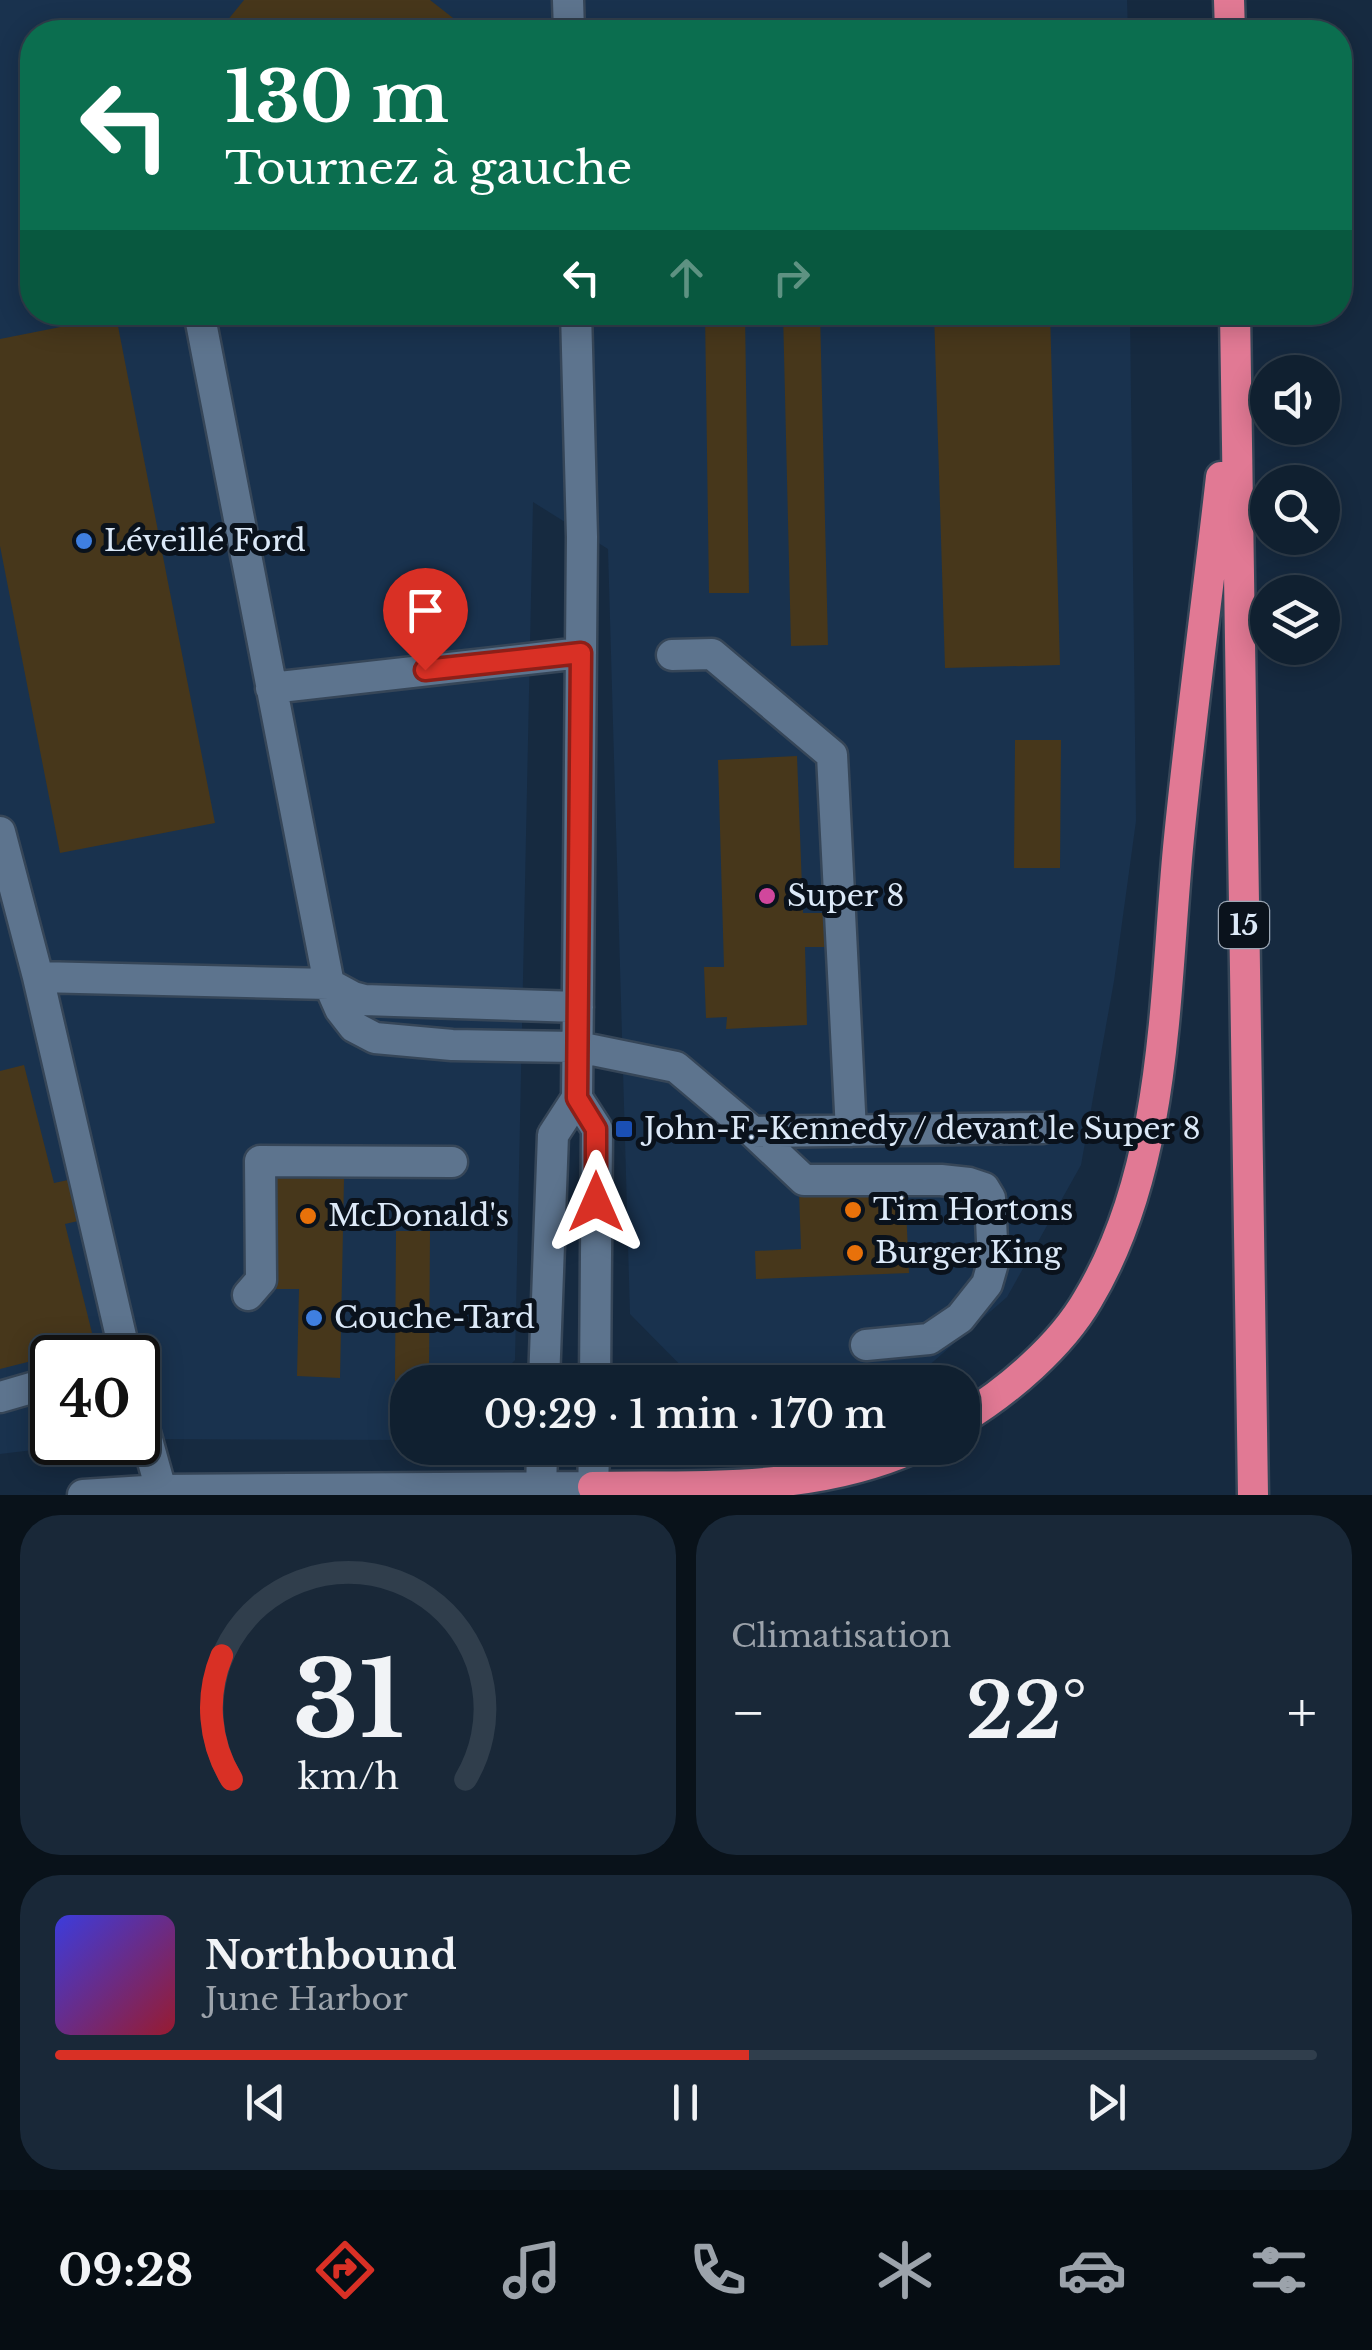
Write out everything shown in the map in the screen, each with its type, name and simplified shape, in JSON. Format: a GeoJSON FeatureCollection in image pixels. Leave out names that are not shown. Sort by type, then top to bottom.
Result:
{"type":"FeatureCollection","features":[{"type":"Feature","properties":{"kind":"highway","name":"15"},"geometry":{"type":"LineString","coordinates":[[1234,325],[1254,1495]]}},
{"type":"Feature","properties":{"kind":"highway"},"geometry":{"type":"LineString","coordinates":[[980,1406],[1014,1382],[1069,1327],[1087,1302],[1112,1251],[1136,1183],[1161,1044],[1178,849],[1235,355]]}},
{"type":"Feature","properties":{"kind":"highway"},"geometry":{"type":"LineString","coordinates":[[593,1491],[792,1481],[867,1465]]}},
{"type":"Feature","properties":{"kind":"street"},"geometry":{"type":"LineString","coordinates":[[201,325],[329,984],[340,1009],[354,1027],[376,1038],[578,1046],[676,1067],[804,1180],[941,1180],[984,1188],[990,1198],[993,1263],[986,1284],[960,1318],[929,1339],[866,1345]]}},
{"type":"Feature","properties":{"kind":"street"},"geometry":{"type":"LineString","coordinates":[[545,1365],[553,1135],[577,1098],[582,537],[576,325]]}},
{"type":"Feature","properties":{"kind":"street"},"geometry":{"type":"LineString","coordinates":[[270,688],[581,653]]}},
{"type":"Feature","properties":{"kind":"street"},"geometry":{"type":"LineString","coordinates":[[672,655],[712,654],[832,755],[850,1131]]}},
{"type":"Feature","properties":{"kind":"street"},"geometry":{"type":"LineString","coordinates":[[0,832],[38,977],[121,1335]]}},
{"type":"Feature","properties":{"kind":"street"},"geometry":{"type":"LineString","coordinates":[[38,977],[329,984],[364,1000],[578,1007]]}},
{"type":"Feature","properties":{"kind":"street"},"geometry":{"type":"LineString","coordinates":[[577,1098],[596,1129],[594,1365]]}},
{"type":"Feature","properties":{"kind":"street"},"geometry":{"type":"LineString","coordinates":[[753,1132],[1043,1128]]}},
{"type":"Feature","properties":{"kind":"street"},"geometry":{"type":"LineString","coordinates":[[248,1295],[261,1280],[260,1161],[284,1142],[364,1142],[388,1162],[452,1162]]}},
{"type":"Feature","properties":{"kind":"street"},"geometry":{"type":"LineString","coordinates":[[0,1397],[30,1388]]}},
{"type":"Feature","properties":{"kind":"street"},"geometry":{"type":"LineString","coordinates":[[154,1465],[161,1490]]}},
{"type":"Feature","properties":{"kind":"street"},"geometry":{"type":"LineString","coordinates":[[541,1491],[542,1465]]}},
{"type":"Feature","properties":{"kind":"street"},"geometry":{"type":"LineString","coordinates":[[83,1495],[161,1490],[593,1491],[594,1465]]}},
{"type":"Feature","properties":{"kind":"shaded area"},"geometry":{"type":"Polygon","coordinates":[[[0,0],[1127,0],[1128,20],[20,20],[20,325],[1130,325],[1136,821],[1114,981],[1081,1165],[1007,1297],[929,1365],[680,1365],[630,1314],[608,549],[533,502],[515,1360],[510,1365],[390,1365],[390,1440],[160,1439],[160,1335],[30,1335],[30,1450],[0,1454],[0,0]]]}},
{"type":"Feature","properties":{"kind":"building"},"geometry":{"type":"Polygon","coordinates":[[[244,0],[430,0],[456,20],[228,20],[244,0]]]}},
{"type":"Feature","properties":{"kind":"building"},"geometry":{"type":"Polygon","coordinates":[[[71,325],[118,325],[215,823],[60,853],[0,546],[0,339],[71,325]]]}},
{"type":"Feature","properties":{"kind":"building"},"geometry":{"type":"Polygon","coordinates":[[[705,325],[745,325],[749,593],[709,593],[705,325]]]}},
{"type":"Feature","properties":{"kind":"building"},"geometry":{"type":"Polygon","coordinates":[[[783,325],[820,325],[828,645],[791,646],[783,325]]]}},
{"type":"Feature","properties":{"kind":"building"},"geometry":{"type":"Polygon","coordinates":[[[934,325],[1050,325],[1060,665],[945,668],[934,325]]]}},
{"type":"Feature","properties":{"kind":"building"},"geometry":{"type":"Polygon","coordinates":[[[1015,740],[1061,740],[1060,868],[1014,868],[1015,740]]]}},
{"type":"Feature","properties":{"kind":"building"},"geometry":{"type":"Polygon","coordinates":[[[797,756],[803,913],[832,913],[833,947],[805,947],[807,1025],[726,1029],[727,1017],[706,1018],[704,967],[724,967],[718,760],[797,756]]]}},
{"type":"Feature","properties":{"kind":"building"},"geometry":{"type":"Polygon","coordinates":[[[24,1065],[54,1183],[68,1180],[78,1221],[65,1224],[93,1335],[30,1335],[30,1361],[0,1369],[0,1071],[24,1065]]]}},
{"type":"Feature","properties":{"kind":"building"},"geometry":{"type":"Polygon","coordinates":[[[273,1178],[344,1179],[340,1378],[297,1376],[299,1289],[269,1289],[273,1178]]]}},
{"type":"Feature","properties":{"kind":"building"},"geometry":{"type":"Polygon","coordinates":[[[905,1187],[909,1273],[756,1279],[755,1251],[801,1249],[799,1191],[905,1187]]]}},
{"type":"Feature","properties":{"kind":"building"},"geometry":{"type":"Polygon","coordinates":[[[396,1231],[430,1231],[429,1365],[395,1365],[396,1231]]]}},
{"type":"Feature","properties":{"kind":"place","name":"Léveillé Ford"},"geometry":{"type":"Point","coordinates":[84,541]}},
{"type":"Feature","properties":{"kind":"place","name":"Super 8"},"geometry":{"type":"Point","coordinates":[767,896]}},
{"type":"Feature","properties":{"kind":"place","name":"John-F.-Kennedy / devant le Super 8"},"geometry":{"type":"Point","coordinates":[624,1129]}},
{"type":"Feature","properties":{"kind":"place","name":"Tim Hortons"},"geometry":{"type":"Point","coordinates":[853,1210]}},
{"type":"Feature","properties":{"kind":"place","name":"McDonald's"},"geometry":{"type":"Point","coordinates":[308,1216]}},
{"type":"Feature","properties":{"kind":"place","name":"Burger King"},"geometry":{"type":"Point","coordinates":[855,1253]}},
{"type":"Feature","properties":{"kind":"place","name":"Couche-Tard"},"geometry":{"type":"Point","coordinates":[314,1318]}},
{"type":"Feature","properties":{"kind":"route"},"geometry":{"type":"LineString","coordinates":[[425,670],[581,653],[577,1098],[596,1129],[596,1202]]}}]}
